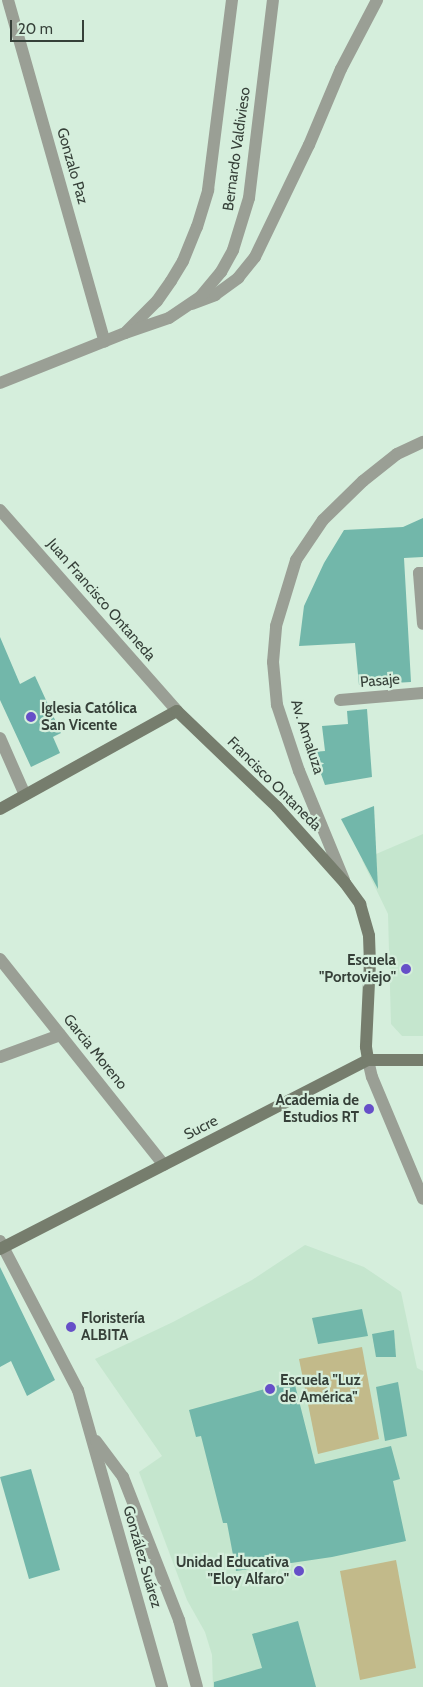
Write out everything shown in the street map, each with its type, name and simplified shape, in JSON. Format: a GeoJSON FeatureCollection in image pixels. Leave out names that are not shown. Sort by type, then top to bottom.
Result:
{"type":"FeatureCollection","features":[{"type":"Feature","properties":{"kind":"main road","name":"Francisco Ontaneda"},"geometry":{"type":"LineString","coordinates":[[177,711],[277,807],[345,883]]}},
{"type":"Feature","properties":{"kind":"main road"},"geometry":{"type":"LineString","coordinates":[[0,809],[177,711]]}},
{"type":"Feature","properties":{"kind":"main road","name":"Av. Amaluza"},"geometry":{"type":"LineString","coordinates":[[345,883],[360,904],[368,936],[370,961],[366,1047],[368,1060]]}},
{"type":"Feature","properties":{"kind":"main road","name":"Sucre"},"geometry":{"type":"LineString","coordinates":[[1,1246],[368,1060],[423,1060]]}},
{"type":"Feature","properties":{"kind":"street","name":"Gonzalo Paz"},"geometry":{"type":"LineString","coordinates":[[8,0],[104,342]]}},
{"type":"Feature","properties":{"kind":"street","name":"Bernardo Valdivieso"},"geometry":{"type":"LineString","coordinates":[[125,333],[157,301],[171,282],[183,261],[198,226],[208,190],[232,0]]}},
{"type":"Feature","properties":{"kind":"street","name":"Bernardo Valdivieso"},"geometry":{"type":"LineString","coordinates":[[0,383],[125,333],[169,318],[191,304],[221,272],[233,250],[249,198],[273,0]]}},
{"type":"Feature","properties":{"kind":"street"},"geometry":{"type":"LineString","coordinates":[[191,304],[215,295],[238,278],[255,257],[309,145],[341,69],[378,0]]}},
{"type":"Feature","properties":{"kind":"street","name":"Av. Amaluza"},"geometry":{"type":"LineString","coordinates":[[345,883],[299,771],[277,705],[273,662],[276,626],[296,560],[323,520],[363,480],[397,454],[423,442]]}},
{"type":"Feature","properties":{"kind":"street","name":"Juan Francisco Ontaneda"},"geometry":{"type":"LineString","coordinates":[[0,510],[177,711]]}},
{"type":"Feature","properties":{"kind":"street"},"geometry":{"type":"LineString","coordinates":[[423,573],[419,574],[423,624]]}},
{"type":"Feature","properties":{"kind":"street","name":"Pasaje"},"geometry":{"type":"LineString","coordinates":[[340,700],[423,693]]}},
{"type":"Feature","properties":{"kind":"street"},"geometry":{"type":"LineString","coordinates":[[0,738],[24,795]]}},
{"type":"Feature","properties":{"kind":"street","name":"Garcia Moreno"},"geometry":{"type":"LineString","coordinates":[[0,959],[164,1165]]}},
{"type":"Feature","properties":{"kind":"street"},"geometry":{"type":"LineString","coordinates":[[0,1057],[60,1035]]}},
{"type":"Feature","properties":{"kind":"street"},"geometry":{"type":"LineString","coordinates":[[368,1060],[372,1077],[423,1199]]}},
{"type":"Feature","properties":{"kind":"street","name":"González Suárez"},"geometry":{"type":"LineString","coordinates":[[1,1246],[78,1390],[162,1687]]}},
{"type":"Feature","properties":{"kind":"street","name":"González Suárez"},"geometry":{"type":"LineString","coordinates":[[91,1435],[123,1477],[179,1620],[197,1687]]}},
{"type":"Feature","properties":{"kind":"shaded area","name":"Escuela \"Portoviejo\""},"geometry":{"type":"Polygon","coordinates":[[[423,834],[423,1036],[402,1036],[391,1024],[388,914],[362,860],[423,834]]]}},
{"type":"Feature","properties":{"kind":"shaded area","name":"Escuela \"Luz de América\""},"geometry":{"type":"Polygon","coordinates":[[[305,1245],[364,1267],[401,1292],[417,1368],[423,1371],[423,1687],[213,1687],[212,1655],[205,1632],[187,1600],[139,1472],[162,1456],[95,1359],[173,1322],[252,1280],[305,1245]]]}},
{"type":"Feature","properties":{"kind":"shaded area"},"geometry":{"type":"Polygon","coordinates":[[[362,1347],[379,1439],[318,1454],[299,1359],[362,1347]]]}},
{"type":"Feature","properties":{"kind":"shaded area"},"geometry":{"type":"Polygon","coordinates":[[[396,1560],[416,1668],[360,1680],[340,1571],[396,1560]]]}},
{"type":"Feature","properties":{"kind":"building"},"geometry":{"type":"Polygon","coordinates":[[[423,518],[423,557],[404,558],[411,682],[359,685],[355,643],[299,646],[304,606],[324,563],[344,530],[403,527],[423,518]]]}},
{"type":"Feature","properties":{"kind":"building","name":"Iglesia Católica San Vicente"},"geometry":{"type":"Polygon","coordinates":[[[0,637],[20,684],[35,676],[61,733],[53,737],[60,753],[31,767],[0,700],[0,637]]]}},
{"type":"Feature","properties":{"kind":"building"},"geometry":{"type":"Polygon","coordinates":[[[367,709],[372,777],[325,785],[313,752],[325,751],[322,726],[348,724],[347,711],[367,709]]]}},
{"type":"Feature","properties":{"kind":"building"},"geometry":{"type":"Polygon","coordinates":[[[374,806],[378,889],[341,819],[374,806]]]}},
{"type":"Feature","properties":{"kind":"building"},"geometry":{"type":"Polygon","coordinates":[[[0,1267],[55,1380],[27,1396],[11,1361],[0,1367],[0,1267]]]}},
{"type":"Feature","properties":{"kind":"building"},"geometry":{"type":"Polygon","coordinates":[[[362,1309],[368,1336],[318,1344],[312,1318],[362,1309]]]}},
{"type":"Feature","properties":{"kind":"building"},"geometry":{"type":"Polygon","coordinates":[[[394,1330],[396,1357],[376,1357],[372,1334],[394,1330]]]}},
{"type":"Feature","properties":{"kind":"building"},"geometry":{"type":"Polygon","coordinates":[[[294,1381],[315,1464],[391,1446],[400,1479],[393,1481],[406,1541],[332,1557],[236,1571],[227,1523],[223,1523],[201,1436],[196,1437],[189,1410],[294,1381]]]}},
{"type":"Feature","properties":{"kind":"building"},"geometry":{"type":"Polygon","coordinates":[[[398,1382],[407,1436],[385,1441],[376,1387],[398,1382]]]}},
{"type":"Feature","properties":{"kind":"building"},"geometry":{"type":"Polygon","coordinates":[[[31,1469],[60,1570],[29,1579],[0,1477],[31,1469]]]}},
{"type":"Feature","properties":{"kind":"building"},"geometry":{"type":"Polygon","coordinates":[[[298,1621],[316,1687],[214,1687],[214,1682],[262,1668],[252,1634],[298,1621]]]}},
{"type":"Feature","properties":{"kind":"place","name":"Iglesia Católica San Vicente"},"geometry":{"type":"Point","coordinates":[31,717]}},
{"type":"Feature","properties":{"kind":"place","name":"Escuela \"Portoviejo\""},"geometry":{"type":"Point","coordinates":[406,969]}},
{"type":"Feature","properties":{"kind":"place","name":"Academia de Estudios RT"},"geometry":{"type":"Point","coordinates":[369,1109]}},
{"type":"Feature","properties":{"kind":"place","name":"Floristería ALBITA"},"geometry":{"type":"Point","coordinates":[71,1327]}},
{"type":"Feature","properties":{"kind":"place","name":"Escuela \"Luz de América\""},"geometry":{"type":"Point","coordinates":[270,1389]}},
{"type":"Feature","properties":{"kind":"place","name":"Unidad Educativa \"Eloy Alfaro\""},"geometry":{"type":"Point","coordinates":[299,1571]}}]}
